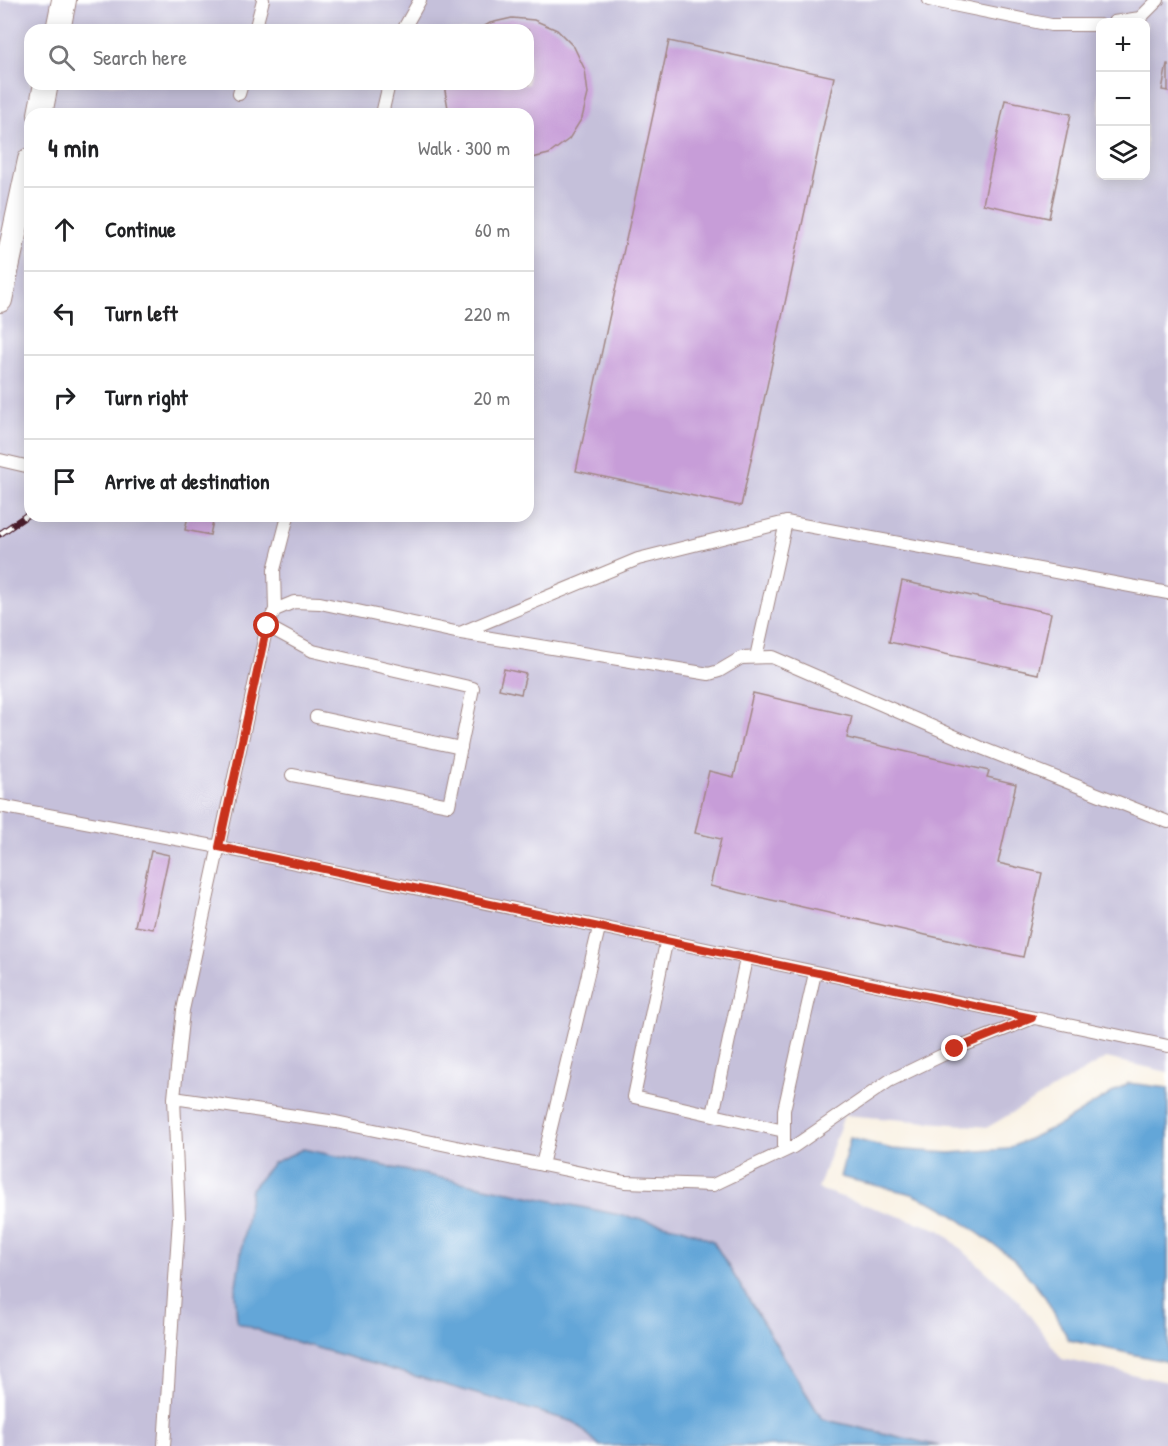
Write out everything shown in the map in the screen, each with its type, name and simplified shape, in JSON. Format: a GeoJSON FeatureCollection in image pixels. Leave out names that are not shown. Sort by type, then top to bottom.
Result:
{"type":"FeatureCollection","features":[{"type":"Feature","properties":{"kind":"street"},"geometry":{"type":"LineString","coordinates":[[59,24],[64,0]]}},
{"type":"Feature","properties":{"kind":"street"},"geometry":{"type":"LineString","coordinates":[[41,108],[45,90]]}},
{"type":"Feature","properties":{"kind":"street"},"geometry":{"type":"LineString","coordinates":[[0,300],[24,188]]}},
{"type":"Feature","properties":{"kind":"lane"},"geometry":{"type":"LineString","coordinates":[[257,24],[263,0]]}},
{"type":"Feature","properties":{"kind":"lane"},"geometry":{"type":"LineString","coordinates":[[406,24],[420,0]]}},
{"type":"Feature","properties":{"kind":"lane"},"geometry":{"type":"LineString","coordinates":[[929,0],[1051,25],[1096,25]]}},
{"type":"Feature","properties":{"kind":"lane"},"geometry":{"type":"LineString","coordinates":[[1140,18],[1158,0]]}},
{"type":"Feature","properties":{"kind":"lane"},"geometry":{"type":"LineString","coordinates":[[383,108],[388,90]]}},
{"type":"Feature","properties":{"kind":"lane"},"geometry":{"type":"LineString","coordinates":[[0,460],[24,466]]}},
{"type":"Feature","properties":{"kind":"lane"},"geometry":{"type":"LineString","coordinates":[[164,1446],[179,1218],[174,1098],[183,1010],[267,626],[275,610],[274,570],[286,522]]}},
{"type":"Feature","properties":{"kind":"lane"},"geometry":{"type":"LineString","coordinates":[[460,633],[638,559],[786,522],[1168,593]]}},
{"type":"Feature","properties":{"kind":"lane"},"geometry":{"type":"LineString","coordinates":[[756,657],[786,522]]}},
{"type":"Feature","properties":{"kind":"lane"},"geometry":{"type":"LineString","coordinates":[[275,610],[294,602],[320,603],[460,633],[709,674],[741,658],[772,657],[984,749],[1168,822]]}},
{"type":"Feature","properties":{"kind":"lane"},"geometry":{"type":"LineString","coordinates":[[267,626],[313,651],[473,688],[449,806],[292,775]]}},
{"type":"Feature","properties":{"kind":"lane"},"geometry":{"type":"LineString","coordinates":[[316,717],[461,748]]}},
{"type":"Feature","properties":{"kind":"lane"},"geometry":{"type":"LineString","coordinates":[[0,806],[219,847],[1168,1047]]}},
{"type":"Feature","properties":{"kind":"lane"},"geometry":{"type":"LineString","coordinates":[[542,1165],[599,928]]}},
{"type":"Feature","properties":{"kind":"lane"},"geometry":{"type":"LineString","coordinates":[[666,943],[634,1097],[784,1131]]}},
{"type":"Feature","properties":{"kind":"lane"},"geometry":{"type":"LineString","coordinates":[[713,1115],[746,959]]}},
{"type":"Feature","properties":{"kind":"lane"},"geometry":{"type":"LineString","coordinates":[[784,1151],[784,1110],[815,973]]}},
{"type":"Feature","properties":{"kind":"lane"},"geometry":{"type":"LineString","coordinates":[[174,1098],[336,1122],[625,1182],[713,1185],[784,1151],[889,1081],[955,1049],[1032,1018]]}},
{"type":"Feature","properties":{"kind":"shaded area"},"geometry":{"type":"Polygon","coordinates":[[[0,0],[1168,0],[1168,1072],[1106,1058],[988,1127],[844,1115],[818,1189],[940,1230],[1019,1301],[1062,1359],[1168,1382],[1168,1446],[0,1446],[0,0]]]}},
{"type":"Feature","properties":{"kind":"water"},"geometry":{"type":"Polygon","coordinates":[[[1128,1083],[1168,1088],[1168,1362],[1069,1340],[1045,1297],[1015,1260],[942,1207],[912,1194],[840,1177],[850,1138],[892,1149],[950,1153],[1007,1149],[1061,1124],[1128,1083]]]}},
{"type":"Feature","properties":{"kind":"water"},"geometry":{"type":"Polygon","coordinates":[[[303,1149],[682,1228],[713,1241],[822,1419],[939,1446],[600,1446],[574,1422],[265,1333],[237,1322],[235,1292],[251,1189],[273,1163],[303,1149]]]}},
{"type":"Feature","properties":{"kind":"building"},"geometry":{"type":"Polygon","coordinates":[[[512,18],[534,20],[557,30],[574,47],[585,70],[588,94],[582,118],[569,139],[549,154],[534,158],[534,108],[448,108],[445,90],[534,90],[534,24],[488,24],[512,18]]]}},
{"type":"Feature","properties":{"kind":"building"},"geometry":{"type":"Polygon","coordinates":[[[669,41],[834,77],[741,506],[576,471],[669,41]]]}},
{"type":"Feature","properties":{"kind":"building"},"geometry":{"type":"Polygon","coordinates":[[[1168,64],[1168,91],[1162,90],[1168,64]]]}},
{"type":"Feature","properties":{"kind":"building"},"geometry":{"type":"Polygon","coordinates":[[[1005,100],[1071,114],[1049,218],[983,204],[1005,100]]]}},
{"type":"Feature","properties":{"kind":"building"},"geometry":{"type":"Polygon","coordinates":[[[187,522],[213,522],[210,535],[185,530],[187,522]]]}},
{"type":"Feature","properties":{"kind":"building"},"geometry":{"type":"Polygon","coordinates":[[[902,581],[1051,613],[1038,674],[889,642],[902,581]]]}},
{"type":"Feature","properties":{"kind":"building"},"geometry":{"type":"Polygon","coordinates":[[[504,669],[526,674],[521,694],[499,689],[504,669]]]}},
{"type":"Feature","properties":{"kind":"building"},"geometry":{"type":"Polygon","coordinates":[[[753,693],[852,716],[847,738],[989,771],[987,777],[1016,784],[998,863],[1042,873],[1023,957],[710,886],[721,839],[695,833],[709,771],[734,777],[753,693]]]}},
{"type":"Feature","properties":{"kind":"building"},"geometry":{"type":"Polygon","coordinates":[[[151,851],[169,855],[153,929],[135,926],[151,851]]]}},
{"type":"Feature","properties":{"kind":"railway"},"geometry":{"type":"LineString","coordinates":[[0,534],[24,517]]}},
{"type":"Feature","properties":{"kind":"route"},"geometry":{"type":"LineString","coordinates":[[267,626],[219,847],[666,943],[1032,1018],[955,1049]]}}]}
